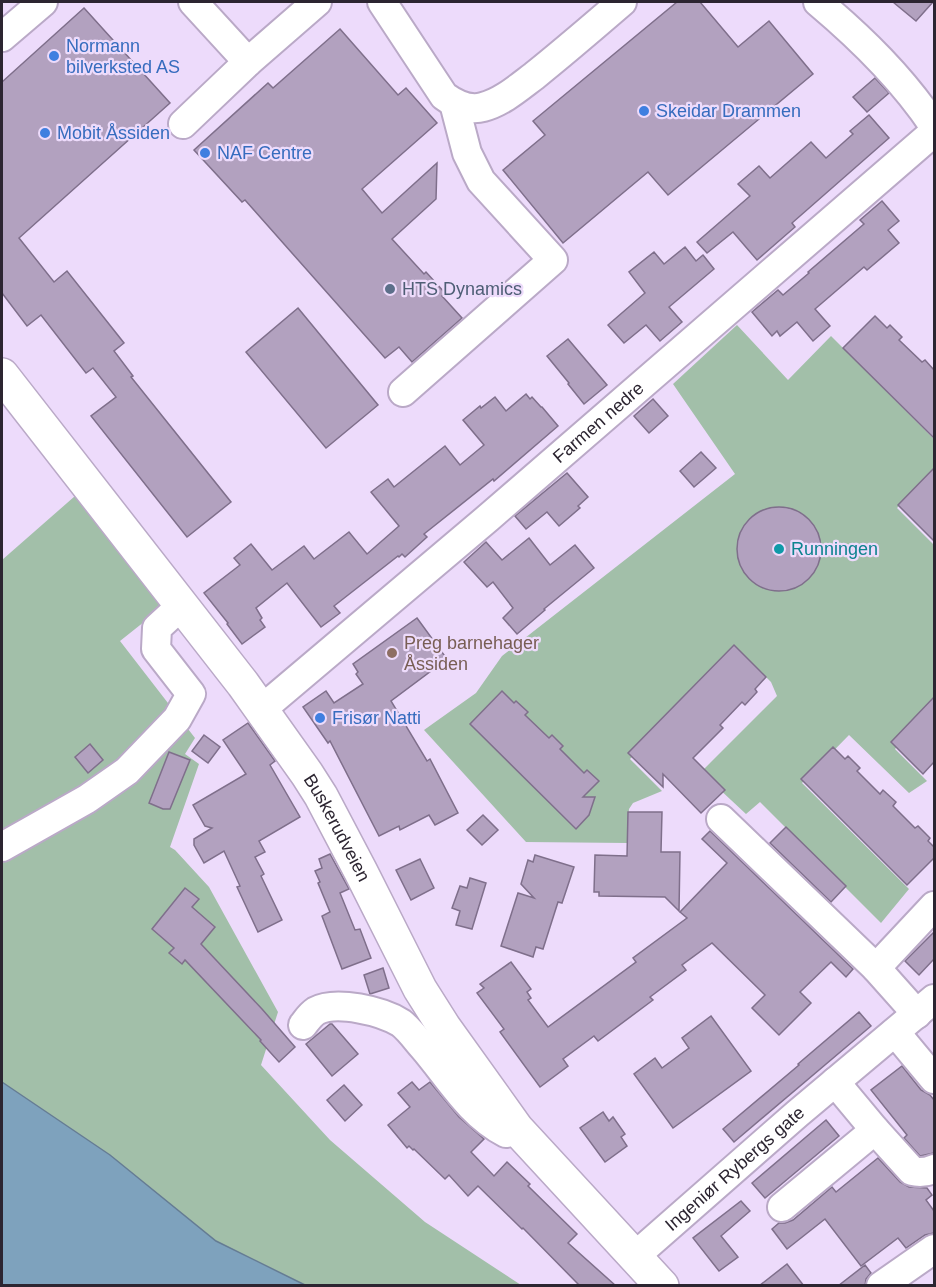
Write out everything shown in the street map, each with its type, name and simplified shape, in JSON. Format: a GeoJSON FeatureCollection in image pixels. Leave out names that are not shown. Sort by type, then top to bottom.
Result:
{"type":"FeatureCollection","features":[{"type":"Feature","properties":{"kind":"main road","name":"Buskerudveien"},"geometry":{"type":"LineString","coordinates":[[2,375],[110,499],[182,605],[262,709],[321,796],[420,989],[444,1028],[517,1129],[662,1286]]}},
{"type":"Feature","properties":{"kind":"street"},"geometry":{"type":"LineString","coordinates":[[2,37],[43,2]]}},
{"type":"Feature","properties":{"kind":"street"},"geometry":{"type":"LineString","coordinates":[[194,2],[248,62]]}},
{"type":"Feature","properties":{"kind":"street"},"geometry":{"type":"LineString","coordinates":[[183,124],[248,62],[317,2]]}},
{"type":"Feature","properties":{"kind":"street"},"geometry":{"type":"LineString","coordinates":[[382,2],[437,88],[454,103],[467,108],[481,108],[507,97],[622,2]]}},
{"type":"Feature","properties":{"kind":"street"},"geometry":{"type":"LineString","coordinates":[[818,2],[880,58],[905,86],[934,126]]}},
{"type":"Feature","properties":{"kind":"street"},"geometry":{"type":"LineString","coordinates":[[403,392],[553,260],[481,181],[467,153],[454,103]]}},
{"type":"Feature","properties":{"kind":"street","name":"Farmen nedre"},"geometry":{"type":"LineString","coordinates":[[262,709],[488,518],[934,132]]}},
{"type":"Feature","properties":{"kind":"street"},"geometry":{"type":"LineString","coordinates":[[2,847],[87,799],[127,771],[177,720],[192,694],[156,649],[156,638],[157,628],[182,605]]}},
{"type":"Feature","properties":{"kind":"street","name":"Ingeniør Rybergs gate"},"geometry":{"type":"LineString","coordinates":[[634,1257],[797,1114],[926,1006],[876,968],[721,819]]}},
{"type":"Feature","properties":{"kind":"street"},"geometry":{"type":"LineString","coordinates":[[876,968],[934,906]]}},
{"type":"Feature","properties":{"kind":"street"},"geometry":{"type":"LineString","coordinates":[[303,1025],[317,1011],[332,1006],[349,1006],[396,1020],[410,1031],[476,1111],[506,1133],[517,1129]]}},
{"type":"Feature","properties":{"kind":"street"},"geometry":{"type":"LineString","coordinates":[[895,1032],[934,1079]]}},
{"type":"Feature","properties":{"kind":"street"},"geometry":{"type":"LineString","coordinates":[[835,1082],[912,1171],[918,1173],[934,1169]]}},
{"type":"Feature","properties":{"kind":"street"},"geometry":{"type":"LineString","coordinates":[[782,1207],[875,1130]]}},
{"type":"Feature","properties":{"kind":"street"},"geometry":{"type":"LineString","coordinates":[[881,1286],[934,1249]]}},
{"type":"Feature","properties":{"kind":"green space"},"geometry":{"type":"Polygon","coordinates":[[[737,325],[788,380],[831,336],[934,439],[934,471],[897,508],[934,545],[934,708],[895,749],[927,781],[909,793],[849,735],[802,783],[909,889],[881,923],[760,802],[746,814],[701,772],[777,696],[771,682],[739,650],[630,759],[662,791],[633,803],[629,809],[627,843],[526,842],[424,730],[476,693],[502,656],[735,474],[673,384],[737,325]]]}},
{"type":"Feature","properties":{"kind":"green space"},"geometry":{"type":"Polygon","coordinates":[[[75,496],[164,606],[120,641],[195,738],[185,754],[199,764],[170,847],[209,887],[278,1012],[261,1065],[330,1140],[425,1222],[521,1285],[305,1285],[216,1241],[110,1155],[2,1082],[2,560],[75,496]]]}},
{"type":"Feature","properties":{"kind":"water"},"geometry":{"type":"Polygon","coordinates":[[[2,1082],[110,1155],[216,1241],[305,1285],[2,1285],[2,1082]]]}},
{"type":"Feature","properties":{"kind":"building"},"geometry":{"type":"Polygon","coordinates":[[[677,2],[700,2],[738,47],[769,21],[813,74],[668,195],[648,172],[563,243],[503,170],[545,135],[533,121],[677,2]]]}},
{"type":"Feature","properties":{"kind":"building"},"geometry":{"type":"Polygon","coordinates":[[[893,2],[933,2],[916,21],[893,2]]]}},
{"type":"Feature","properties":{"kind":"building"},"geometry":{"type":"Polygon","coordinates":[[[84,8],[170,103],[19,238],[54,282],[67,271],[124,343],[114,351],[133,376],[131,377],[231,502],[187,537],[91,416],[116,397],[93,368],[86,373],[41,315],[27,326],[2,293],[2,82],[84,8]]]}},
{"type":"Feature","properties":{"kind":"building"},"geometry":{"type":"Polygon","coordinates":[[[340,29],[398,95],[406,88],[437,123],[362,189],[382,213],[437,163],[436,199],[392,239],[445,293],[442,296],[462,318],[412,362],[399,347],[385,358],[245,200],[242,202],[194,150],[268,83],[273,88],[340,29]]]}},
{"type":"Feature","properties":{"kind":"building"},"geometry":{"type":"Polygon","coordinates":[[[875,78],[889,93],[867,112],[853,97],[875,78]]]}},
{"type":"Feature","properties":{"kind":"building"},"geometry":{"type":"Polygon","coordinates":[[[869,115],[889,138],[792,223],[795,227],[757,260],[733,232],[707,253],[697,242],[750,196],[738,184],[759,166],[770,178],[811,142],[826,158],[853,134],[850,131],[869,115]]]}},
{"type":"Feature","properties":{"kind":"building"},"geometry":{"type":"Polygon","coordinates":[[[882,201],[899,221],[888,230],[899,243],[867,270],[864,267],[815,309],[830,326],[813,341],[797,322],[780,336],[777,331],[772,336],[752,312],[778,290],[783,295],[809,273],[864,224],[860,220],[882,201]]]}},
{"type":"Feature","properties":{"kind":"building"},"geometry":{"type":"Polygon","coordinates":[[[685,247],[696,261],[703,255],[714,269],[669,307],[682,322],[660,341],[646,325],[624,343],[608,325],[645,293],[629,272],[654,252],[664,264],[685,247]]]}},
{"type":"Feature","properties":{"kind":"building"},"geometry":{"type":"Polygon","coordinates":[[[298,308],[378,405],[326,448],[246,352],[298,308]]]}},
{"type":"Feature","properties":{"kind":"building"},"geometry":{"type":"Polygon","coordinates":[[[875,316],[887,328],[890,325],[902,337],[899,340],[934,370],[934,438],[843,348],[875,316]]]}},
{"type":"Feature","properties":{"kind":"building"},"geometry":{"type":"Polygon","coordinates":[[[568,339],[607,385],[584,404],[547,356],[568,339]]]}},
{"type":"Feature","properties":{"kind":"building"},"geometry":{"type":"Polygon","coordinates":[[[526,394],[542,407],[558,426],[494,481],[493,479],[424,534],[427,537],[405,557],[402,554],[398,556],[334,606],[340,613],[321,627],[287,583],[256,608],[265,627],[242,644],[204,593],[240,565],[234,558],[251,544],[272,570],[304,546],[314,559],[349,532],[367,554],[399,526],[371,492],[388,479],[394,487],[445,446],[460,465],[484,445],[463,420],[495,397],[506,411],[526,394]]]}},
{"type":"Feature","properties":{"kind":"building"},"geometry":{"type":"Polygon","coordinates":[[[653,399],[668,416],[649,433],[634,416],[653,399]]]}},
{"type":"Feature","properties":{"kind":"building"},"geometry":{"type":"Polygon","coordinates":[[[701,452],[716,468],[694,487],[680,471],[701,452]]]}},
{"type":"Feature","properties":{"kind":"building"},"geometry":{"type":"Polygon","coordinates":[[[934,468],[934,541],[898,505],[934,468]]]}},
{"type":"Feature","properties":{"kind":"building"},"geometry":{"type":"Polygon","coordinates":[[[567,473],[588,497],[578,506],[580,508],[559,526],[547,512],[526,529],[515,516],[567,473]]]}},
{"type":"Feature","properties":{"kind":"building","name":"Runningen"},"geometry":{"type":"Polygon","coordinates":[[[779,507],[795,510],[809,519],[818,533],[821,549],[818,565],[809,579],[795,588],[779,591],[763,588],[749,579],[740,565],[737,549],[740,533],[749,519],[763,510],[779,507]]]}},
{"type":"Feature","properties":{"kind":"building"},"geometry":{"type":"Polygon","coordinates":[[[529,538],[550,565],[575,545],[594,568],[517,634],[503,618],[513,608],[493,582],[487,587],[464,562],[486,542],[502,560],[529,538]]]}},
{"type":"Feature","properties":{"kind":"building"},"geometry":{"type":"Polygon","coordinates":[[[417,618],[447,659],[391,701],[427,761],[430,759],[458,813],[435,825],[429,815],[400,830],[399,826],[379,836],[330,741],[328,743],[303,707],[326,691],[334,703],[363,684],[353,664],[417,618]]]}},
{"type":"Feature","properties":{"kind":"building"},"geometry":{"type":"Polygon","coordinates":[[[734,645],[766,677],[755,689],[757,692],[745,705],[742,702],[720,725],[723,728],[693,758],[725,790],[701,813],[663,774],[663,787],[628,753],[734,645]]]}},
{"type":"Feature","properties":{"kind":"building"},"geometry":{"type":"Polygon","coordinates":[[[502,691],[528,712],[525,715],[549,738],[552,735],[563,746],[560,749],[584,773],[587,770],[599,781],[583,797],[595,797],[589,815],[576,829],[470,724],[502,691]]]}},
{"type":"Feature","properties":{"kind":"building"},"geometry":{"type":"Polygon","coordinates":[[[934,697],[934,762],[923,774],[891,742],[934,697]]]}},
{"type":"Feature","properties":{"kind":"building"},"geometry":{"type":"Polygon","coordinates":[[[248,723],[275,761],[270,765],[300,817],[259,841],[265,852],[255,857],[264,874],[261,876],[282,920],[258,932],[237,887],[240,886],[224,851],[204,863],[194,845],[194,839],[212,828],[205,826],[193,805],[246,774],[223,740],[248,723]]]}},
{"type":"Feature","properties":{"kind":"building"},"geometry":{"type":"Polygon","coordinates":[[[204,735],[220,747],[208,763],[192,751],[204,735]]]}},
{"type":"Feature","properties":{"kind":"building"},"geometry":{"type":"Polygon","coordinates":[[[90,744],[103,760],[88,773],[75,757],[90,744]]]}},
{"type":"Feature","properties":{"kind":"building"},"geometry":{"type":"Polygon","coordinates":[[[833,747],[845,759],[848,756],[860,768],[857,771],[880,794],[883,790],[896,802],[893,806],[915,828],[918,826],[930,838],[928,841],[934,847],[934,858],[907,885],[801,779],[833,747]]]}},
{"type":"Feature","properties":{"kind":"building"},"geometry":{"type":"Polygon","coordinates":[[[169,752],[190,760],[170,809],[163,809],[149,803],[169,752]]]}},
{"type":"Feature","properties":{"kind":"building"},"geometry":{"type":"Polygon","coordinates":[[[628,812],[662,812],[661,852],[680,852],[679,911],[665,897],[599,896],[599,892],[594,892],[595,855],[627,856],[628,812]]]}},
{"type":"Feature","properties":{"kind":"building"},"geometry":{"type":"Polygon","coordinates":[[[483,815],[498,830],[482,845],[467,830],[483,815]]]}},
{"type":"Feature","properties":{"kind":"building"},"geometry":{"type":"Polygon","coordinates":[[[786,827],[846,886],[831,902],[770,843],[786,827]]]}},
{"type":"Feature","properties":{"kind":"building"},"geometry":{"type":"Polygon","coordinates":[[[710,831],[853,969],[846,977],[831,962],[800,992],[811,1003],[779,1035],[752,1008],[765,995],[712,943],[682,965],[686,970],[650,997],[653,1000],[598,1041],[594,1036],[563,1059],[568,1066],[540,1087],[500,1032],[504,1029],[477,993],[484,988],[480,984],[511,962],[531,989],[527,992],[531,998],[528,1000],[548,1027],[636,962],[633,958],[687,918],[680,912],[727,863],[702,839],[710,831]]]}},
{"type":"Feature","properties":{"kind":"building"},"geometry":{"type":"Polygon","coordinates":[[[330,854],[349,889],[340,893],[355,930],[360,929],[371,958],[342,969],[322,916],[330,912],[315,871],[322,868],[319,859],[330,854]]]}},
{"type":"Feature","properties":{"kind":"building"},"geometry":{"type":"Polygon","coordinates":[[[535,855],[574,867],[562,903],[558,902],[543,949],[536,947],[533,957],[501,946],[518,893],[534,898],[521,884],[528,860],[533,862],[535,855]]]}},
{"type":"Feature","properties":{"kind":"building"},"geometry":{"type":"Polygon","coordinates":[[[420,859],[434,888],[411,900],[396,870],[420,859]]]}},
{"type":"Feature","properties":{"kind":"building"},"geometry":{"type":"Polygon","coordinates":[[[470,878],[486,883],[472,929],[456,925],[460,911],[452,908],[460,886],[467,888],[470,878]]]}},
{"type":"Feature","properties":{"kind":"building"},"geometry":{"type":"Polygon","coordinates":[[[185,888],[199,899],[192,907],[215,927],[201,944],[295,1047],[279,1062],[185,960],[182,964],[169,953],[174,948],[152,929],[185,888]]]}},
{"type":"Feature","properties":{"kind":"building"},"geometry":{"type":"Polygon","coordinates":[[[934,932],[934,959],[919,975],[905,961],[934,932]]]}},
{"type":"Feature","properties":{"kind":"building"},"geometry":{"type":"Polygon","coordinates":[[[383,968],[389,988],[370,994],[364,975],[383,968]]]}},
{"type":"Feature","properties":{"kind":"building"},"geometry":{"type":"Polygon","coordinates":[[[859,1012],[871,1026],[734,1142],[723,1129],[859,1012]]]}},
{"type":"Feature","properties":{"kind":"building"},"geometry":{"type":"Polygon","coordinates":[[[711,1016],[751,1071],[673,1128],[634,1074],[655,1058],[662,1068],[689,1048],[682,1038],[711,1016]]]}},
{"type":"Feature","properties":{"kind":"building"},"geometry":{"type":"Polygon","coordinates":[[[330,1024],[358,1054],[332,1076],[306,1044],[330,1024]]]}},
{"type":"Feature","properties":{"kind":"building"},"geometry":{"type":"Polygon","coordinates":[[[902,1066],[921,1090],[934,1100],[934,1153],[920,1156],[904,1138],[907,1135],[871,1090],[902,1066]]]}},
{"type":"Feature","properties":{"kind":"building"},"geometry":{"type":"Polygon","coordinates":[[[412,1082],[419,1090],[430,1082],[459,1117],[484,1139],[471,1152],[494,1176],[507,1162],[577,1234],[568,1243],[616,1286],[580,1286],[478,1186],[468,1196],[449,1175],[445,1179],[414,1149],[409,1146],[407,1148],[388,1125],[410,1107],[398,1093],[412,1082]]]}},
{"type":"Feature","properties":{"kind":"building"},"geometry":{"type":"Polygon","coordinates":[[[344,1085],[362,1105],[345,1121],[327,1100],[344,1085]]]}},
{"type":"Feature","properties":{"kind":"building"},"geometry":{"type":"Polygon","coordinates":[[[603,1112],[609,1121],[613,1117],[625,1134],[621,1137],[627,1146],[605,1162],[580,1128],[603,1112]]]}},
{"type":"Feature","properties":{"kind":"building"},"geometry":{"type":"Polygon","coordinates":[[[826,1120],[839,1136],[765,1198],[752,1183],[826,1120]]]}},
{"type":"Feature","properties":{"kind":"building"},"geometry":{"type":"Polygon","coordinates":[[[878,1158],[900,1182],[909,1187],[927,1188],[932,1195],[926,1200],[934,1211],[934,1233],[925,1235],[906,1248],[898,1238],[861,1266],[825,1219],[787,1249],[772,1229],[779,1223],[793,1220],[832,1187],[836,1192],[878,1158]]]}},
{"type":"Feature","properties":{"kind":"building"},"geometry":{"type":"Polygon","coordinates":[[[741,1201],[750,1211],[721,1236],[738,1257],[719,1271],[693,1238],[741,1201]]]}},
{"type":"Feature","properties":{"kind":"building"},"geometry":{"type":"Polygon","coordinates":[[[787,1264],[804,1286],[759,1286],[787,1264]]]}},
{"type":"Feature","properties":{"kind":"building"},"geometry":{"type":"Polygon","coordinates":[[[865,1265],[871,1273],[866,1279],[865,1286],[838,1286],[865,1265]]]}},
{"type":"Feature","properties":{"kind":"place","name":"Normann bilverksted AS"},"geometry":{"type":"Point","coordinates":[54,56]}},
{"type":"Feature","properties":{"kind":"place","name":"Skeidar Drammen"},"geometry":{"type":"Point","coordinates":[644,111]}},
{"type":"Feature","properties":{"kind":"place","name":"Mobit Åssiden"},"geometry":{"type":"Point","coordinates":[45,133]}},
{"type":"Feature","properties":{"kind":"place","name":"NAF Centre"},"geometry":{"type":"Point","coordinates":[205,153]}},
{"type":"Feature","properties":{"kind":"place","name":"HTS Dynamics"},"geometry":{"type":"Point","coordinates":[390,289]}},
{"type":"Feature","properties":{"kind":"place","name":"Runningen"},"geometry":{"type":"Point","coordinates":[779,549]}},
{"type":"Feature","properties":{"kind":"place","name":"Preg barnehager Åssiden"},"geometry":{"type":"Point","coordinates":[392,653]}},
{"type":"Feature","properties":{"kind":"place","name":"Frisør Natti"},"geometry":{"type":"Point","coordinates":[320,718]}}]}
